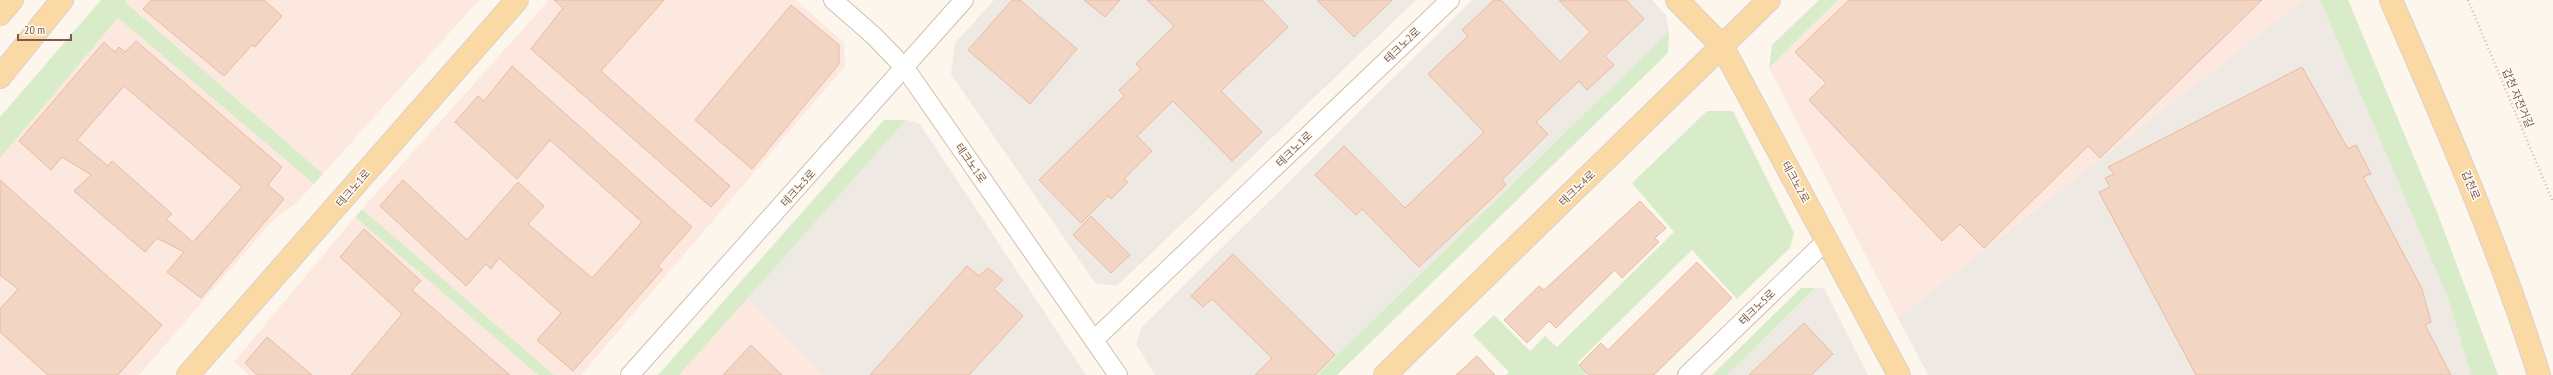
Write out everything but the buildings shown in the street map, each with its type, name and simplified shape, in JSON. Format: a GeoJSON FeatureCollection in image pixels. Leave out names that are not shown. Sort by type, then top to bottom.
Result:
{"type":"FeatureCollection","features":[{"type":"Feature","properties":{"kind":"main road"},"geometry":{"type":"LineString","coordinates":[[0,14],[12,0]]}},
{"type":"Feature","properties":{"kind":"main road"},"geometry":{"type":"LineString","coordinates":[[0,77],[62,0]]}},
{"type":"Feature","properties":{"kind":"main road","name":"테크노1로"},"geometry":{"type":"LineString","coordinates":[[188,375],[517,0]]}},
{"type":"Feature","properties":{"kind":"main road","name":"테크노2로"},"geometry":{"type":"LineString","coordinates":[[1677,0],[1722,46],[1828,239],[1899,375]]}},
{"type":"Feature","properties":{"kind":"main road","name":"테크노4로"},"geometry":{"type":"LineString","coordinates":[[1385,375],[1769,0]]}},
{"type":"Feature","properties":{"kind":"main road","name":"갑천로"},"geometry":{"type":"LineString","coordinates":[[2391,0],[2482,209],[2520,313],[2539,375]]}},
{"type":"Feature","properties":{"kind":"street","name":"테크노1로"},"geometry":{"type":"LineString","coordinates":[[833,0],[874,36],[905,68],[1118,375]]}},
{"type":"Feature","properties":{"kind":"street","name":"테크노3로"},"geometry":{"type":"LineString","coordinates":[[630,375],[964,0]]}},
{"type":"Feature","properties":{"kind":"street","name":"테크노2로"},"geometry":{"type":"LineString","coordinates":[[1355,90],[1450,0]]}},
{"type":"Feature","properties":{"kind":"street","name":"테크노1로"},"geometry":{"type":"LineString","coordinates":[[1094,340],[1355,90]]}},
{"type":"Feature","properties":{"kind":"street","name":"테크노5로"},"geometry":{"type":"LineString","coordinates":[[1687,375],[1828,239]]}},
{"type":"Feature","properties":{"kind":"path","name":"갑천 자전거길"},"geometry":{"type":"LineString","coordinates":[[2468,0],[2553,202]]}},
{"type":"Feature","properties":{"kind":"shaded area"},"geometry":{"type":"Polygon","coordinates":[[[126,0],[479,0],[323,174],[125,2],[126,0]]]}},
{"type":"Feature","properties":{"kind":"shaded area"},"geometry":{"type":"Polygon","coordinates":[[[549,0],[796,0],[844,43],[845,66],[581,375],[554,375],[362,209],[549,0]]]}},
{"type":"Feature","properties":{"kind":"shaded area"},"geometry":{"type":"Polygon","coordinates":[[[994,0],[1416,0],[1117,286],[1095,283],[951,74],[955,43],[994,0]]]}},
{"type":"Feature","properties":{"kind":"shaded area"},"geometry":{"type":"Polygon","coordinates":[[[1472,0],[1652,0],[1666,15],[1669,31],[1317,375],[1155,375],[1136,344],[1142,327],[1472,0]]]}},
{"type":"Feature","properties":{"kind":"shaded area"},"geometry":{"type":"Polygon","coordinates":[[[1838,0],[2305,0],[1898,318],[1769,68],[1838,0]]]}},
{"type":"Feature","properties":{"kind":"shaded area"},"geometry":{"type":"Polygon","coordinates":[[[2304,0],[2320,0],[2448,298],[2471,375],[1928,375],[1898,318],[2304,0]]]}},
{"type":"Feature","properties":{"kind":"shaded area"},"geometry":{"type":"Polygon","coordinates":[[[118,18],[314,184],[295,204],[274,219],[139,375],[0,375],[0,158],[118,18]]]}},
{"type":"Feature","properties":{"kind":"shaded area"},"geometry":{"type":"Polygon","coordinates":[[[906,120],[919,123],[1086,375],[823,375],[747,297],[906,120]]]}},
{"type":"Feature","properties":{"kind":"shaded area"},"geometry":{"type":"Polygon","coordinates":[[[355,217],[538,375],[249,375],[234,362],[355,217]]]}},
{"type":"Feature","properties":{"kind":"shaded area"},"geometry":{"type":"Polygon","coordinates":[[[1815,288],[1824,288],[1868,375],[1727,375],[1815,288]]]}},
{"type":"Feature","properties":{"kind":"shaded area"},"geometry":{"type":"Polygon","coordinates":[[[747,297],[823,375],[679,375],[747,297]]]}},
{"type":"Feature","properties":{"kind":"green space"},"geometry":{"type":"Polygon","coordinates":[[[101,0],[126,0],[125,2],[323,174],[314,184],[118,18],[0,158],[0,117],[101,0]]]}},
{"type":"Feature","properties":{"kind":"green space"},"geometry":{"type":"Polygon","coordinates":[[[1819,0],[1838,0],[1769,68],[1772,45],[1819,0]]]}},
{"type":"Feature","properties":{"kind":"green space"},"geometry":{"type":"Polygon","coordinates":[[[2320,0],[2348,0],[2437,212],[2498,375],[2471,375],[2448,298],[2320,0]]]}},
{"type":"Feature","properties":{"kind":"green space"},"geometry":{"type":"Polygon","coordinates":[[[1669,31],[1668,53],[1337,375],[1317,375],[1669,31]]]}},
{"type":"Feature","properties":{"kind":"green space"},"geometry":{"type":"Polygon","coordinates":[[[1707,111],[1733,111],[1794,233],[1790,248],[1737,299],[1692,250],[1577,363],[1587,373],[1585,375],[1506,375],[1509,372],[1473,335],[1494,315],[1530,351],[1545,336],[1557,347],[1674,232],[1632,183],[1707,111]]]}},
{"type":"Feature","properties":{"kind":"green space"},"geometry":{"type":"Polygon","coordinates":[[[884,120],[906,120],[679,375],[658,375],[884,120]]]}},
{"type":"Feature","properties":{"kind":"green space"},"geometry":{"type":"Polygon","coordinates":[[[362,209],[554,375],[538,375],[355,217],[362,209]]]}},
{"type":"Feature","properties":{"kind":"green space"},"geometry":{"type":"Polygon","coordinates":[[[1801,288],[1815,288],[1727,375],[1712,375],[1801,288]]]}}]}
